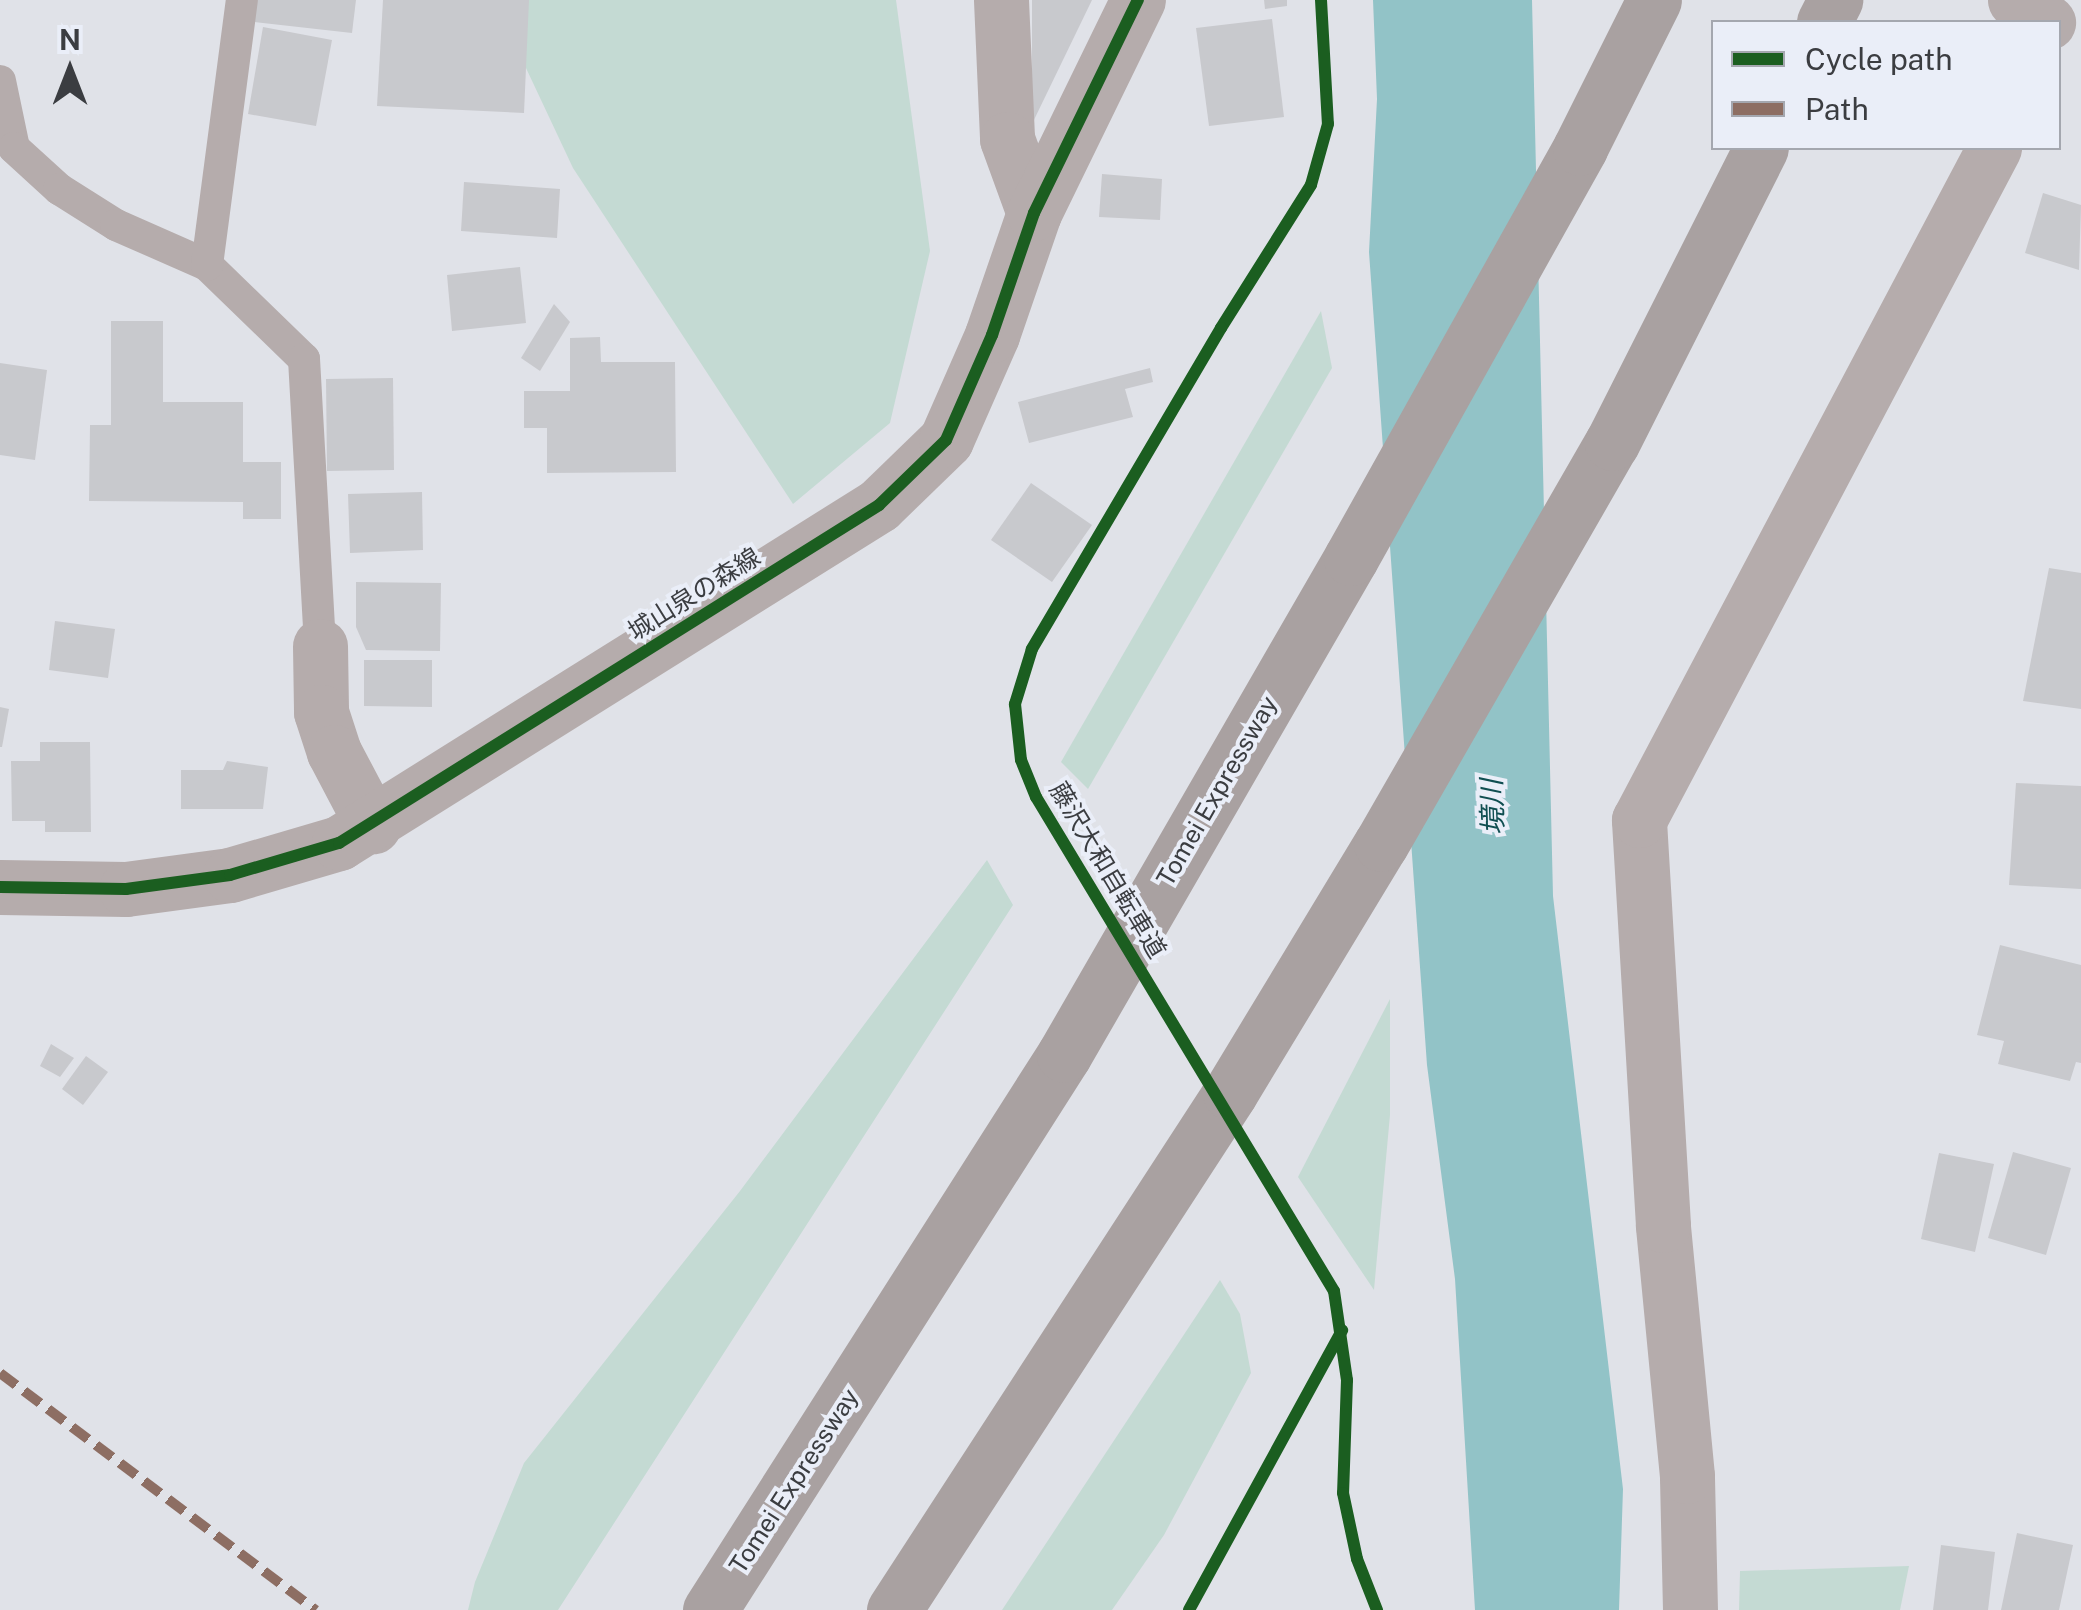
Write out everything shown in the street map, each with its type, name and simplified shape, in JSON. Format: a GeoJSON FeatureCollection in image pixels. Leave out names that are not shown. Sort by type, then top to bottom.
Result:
{"type":"FeatureCollection","features":[{"type":"Feature","properties":{"kind":"highway","name":"Tomei Expressway"},"geometry":{"type":"LineString","coordinates":[[710,1610],[1064,1056],[1351,558],[1580,148],[1654,0]]}},
{"type":"Feature","properties":{"kind":"highway"},"geometry":{"type":"LineString","coordinates":[[894,1610],[1230,1093],[1381,844],[1612,443],[1760,150]]}},
{"type":"Feature","properties":{"kind":"street"},"geometry":{"type":"LineString","coordinates":[[1001,0],[1008,139],[1034,213]]}},
{"type":"Feature","properties":{"kind":"street","name":"城山泉の森線"},"geometry":{"type":"LineString","coordinates":[[0,887],[126,889],[230,874],[339,843],[373,826],[879,504],[946,440],[992,335],[1034,213],[1138,0]]}},
{"type":"Feature","properties":{"kind":"street"},"geometry":{"type":"LineString","coordinates":[[1690,1610],[1687,1476],[1663,1225],[1640,820],[1993,150]]}},
{"type":"Feature","properties":{"kind":"street"},"geometry":{"type":"LineString","coordinates":[[320,646],[321,712],[334,752],[373,826]]}},
{"type":"Feature","properties":{"kind":"lane"},"geometry":{"type":"LineString","coordinates":[[207,266],[242,0]]}},
{"type":"Feature","properties":{"kind":"lane"},"geometry":{"type":"LineString","coordinates":[[0,81],[14,148],[59,189],[116,224],[207,266],[304,360],[320,646]]}},
{"type":"Feature","properties":{"kind":"green space"},"geometry":{"type":"Polygon","coordinates":[[[494,0],[896,0],[930,251],[890,423],[793,504],[573,168],[494,0]]]}},
{"type":"Feature","properties":{"kind":"green space"},"geometry":{"type":"Polygon","coordinates":[[[1321,311],[1332,368],[1088,789],[1061,762],[1321,311]]]}},
{"type":"Feature","properties":{"kind":"green space"},"geometry":{"type":"Polygon","coordinates":[[[987,860],[1013,905],[558,1610],[468,1610],[475,1582],[524,1463],[740,1191],[987,860]]]}},
{"type":"Feature","properties":{"kind":"green space"},"geometry":{"type":"Polygon","coordinates":[[[1390,999],[1390,1115],[1374,1290],[1298,1177],[1390,999]]]}},
{"type":"Feature","properties":{"kind":"green space"},"geometry":{"type":"Polygon","coordinates":[[[1220,1280],[1240,1314],[1251,1373],[1164,1535],[1112,1610],[1002,1610],[1220,1280]]]}},
{"type":"Feature","properties":{"kind":"green space"},"geometry":{"type":"Polygon","coordinates":[[[1909,1566],[1900,1610],[1739,1610],[1740,1571],[1909,1566]]]}},
{"type":"Feature","properties":{"kind":"water","name":"境川"},"geometry":{"type":"Polygon","coordinates":[[[1373,0],[1532,0],[1553,896],[1623,1489],[1619,1610],[1475,1610],[1455,1279],[1427,1065],[1369,252],[1377,99],[1373,0]]]}},
{"type":"Feature","properties":{"kind":"building"},"geometry":{"type":"Polygon","coordinates":[[[256,0],[356,0],[352,33],[254,22],[256,0]]]}},
{"type":"Feature","properties":{"kind":"building"},"geometry":{"type":"Polygon","coordinates":[[[383,0],[529,0],[524,113],[377,106],[383,0]]]}},
{"type":"Feature","properties":{"kind":"building"},"geometry":{"type":"Polygon","coordinates":[[[1032,0],[1092,0],[1032,124],[1032,0]]]}},
{"type":"Feature","properties":{"kind":"building"},"geometry":{"type":"Polygon","coordinates":[[[1264,0],[1287,0],[1287,6],[1265,9],[1264,0]]]}},
{"type":"Feature","properties":{"kind":"building"},"geometry":{"type":"Polygon","coordinates":[[[1272,19],[1284,117],[1209,126],[1196,28],[1272,19]]]}},
{"type":"Feature","properties":{"kind":"building"},"geometry":{"type":"Polygon","coordinates":[[[263,27],[332,40],[316,126],[248,114],[263,27]]]}},
{"type":"Feature","properties":{"kind":"building"},"geometry":{"type":"Polygon","coordinates":[[[1102,174],[1162,179],[1160,220],[1099,217],[1102,174]]]}},
{"type":"Feature","properties":{"kind":"building"},"geometry":{"type":"Polygon","coordinates":[[[464,182],[560,189],[557,238],[461,231],[464,182]]]}},
{"type":"Feature","properties":{"kind":"building"},"geometry":{"type":"Polygon","coordinates":[[[2043,193],[2081,205],[2079,270],[2025,253],[2043,193]]]}},
{"type":"Feature","properties":{"kind":"building"},"geometry":{"type":"Polygon","coordinates":[[[520,267],[526,323],[452,331],[447,275],[520,267]]]}},
{"type":"Feature","properties":{"kind":"building"},"geometry":{"type":"Polygon","coordinates":[[[554,304],[570,322],[540,371],[521,358],[554,304]]]}},
{"type":"Feature","properties":{"kind":"building"},"geometry":{"type":"Polygon","coordinates":[[[111,321],[163,321],[163,402],[243,402],[243,462],[281,462],[281,519],[243,519],[243,502],[89,501],[90,425],[111,425],[111,321]]]}},
{"type":"Feature","properties":{"kind":"building"},"geometry":{"type":"Polygon","coordinates":[[[600,337],[601,362],[675,362],[676,472],[547,473],[547,428],[524,428],[524,391],[570,391],[570,338],[600,337]]]}},
{"type":"Feature","properties":{"kind":"building"},"geometry":{"type":"Polygon","coordinates":[[[0,363],[47,370],[35,460],[0,455],[0,363]]]}},
{"type":"Feature","properties":{"kind":"building"},"geometry":{"type":"Polygon","coordinates":[[[1150,368],[1153,382],[1125,389],[1133,417],[1029,443],[1018,402],[1150,368]]]}},
{"type":"Feature","properties":{"kind":"building"},"geometry":{"type":"Polygon","coordinates":[[[393,378],[394,470],[327,471],[326,379],[393,378]]]}},
{"type":"Feature","properties":{"kind":"building"},"geometry":{"type":"Polygon","coordinates":[[[1031,483],[1092,525],[1052,582],[991,540],[1031,483]]]}},
{"type":"Feature","properties":{"kind":"building"},"geometry":{"type":"Polygon","coordinates":[[[422,492],[423,550],[350,553],[348,494],[422,492]]]}},
{"type":"Feature","properties":{"kind":"building"},"geometry":{"type":"Polygon","coordinates":[[[2049,568],[2081,573],[2081,709],[2023,701],[2049,568]]]}},
{"type":"Feature","properties":{"kind":"building"},"geometry":{"type":"Polygon","coordinates":[[[356,582],[441,583],[440,651],[366,650],[356,627],[356,582]]]}},
{"type":"Feature","properties":{"kind":"building"},"geometry":{"type":"Polygon","coordinates":[[[55,621],[115,629],[108,678],[49,670],[55,621]]]}},
{"type":"Feature","properties":{"kind":"building"},"geometry":{"type":"Polygon","coordinates":[[[364,660],[432,660],[432,707],[364,706],[364,660]]]}},
{"type":"Feature","properties":{"kind":"building"},"geometry":{"type":"Polygon","coordinates":[[[0,707],[9,709],[2,747],[0,747],[0,707]]]}},
{"type":"Feature","properties":{"kind":"building"},"geometry":{"type":"Polygon","coordinates":[[[40,742],[90,742],[91,832],[45,832],[45,821],[12,821],[11,761],[40,761],[40,742]]]}},
{"type":"Feature","properties":{"kind":"building"},"geometry":{"type":"Polygon","coordinates":[[[227,761],[268,767],[263,809],[181,809],[181,770],[223,770],[227,761]]]}},
{"type":"Feature","properties":{"kind":"building"},"geometry":{"type":"Polygon","coordinates":[[[2016,783],[2081,786],[2081,889],[2009,885],[2016,783]]]}},
{"type":"Feature","properties":{"kind":"building"},"geometry":{"type":"Polygon","coordinates":[[[2000,945],[2081,965],[2081,1063],[2076,1062],[2070,1081],[1998,1064],[2004,1041],[1977,1035],[2000,945]]]}},
{"type":"Feature","properties":{"kind":"building"},"geometry":{"type":"Polygon","coordinates":[[[51,1044],[74,1058],[60,1077],[40,1066],[51,1044]]]}},
{"type":"Feature","properties":{"kind":"building"},"geometry":{"type":"Polygon","coordinates":[[[86,1056],[108,1072],[83,1105],[62,1089],[86,1056]]]}},
{"type":"Feature","properties":{"kind":"building"},"geometry":{"type":"Polygon","coordinates":[[[2013,1152],[2071,1168],[2046,1255],[1988,1238],[2013,1152]]]}},
{"type":"Feature","properties":{"kind":"building"},"geometry":{"type":"Polygon","coordinates":[[[1939,1153],[1994,1164],[1975,1252],[1921,1239],[1939,1153]]]}},
{"type":"Feature","properties":{"kind":"building"},"geometry":{"type":"Polygon","coordinates":[[[2017,1533],[2073,1545],[2059,1610],[2001,1610],[2017,1533]]]}},
{"type":"Feature","properties":{"kind":"building"},"geometry":{"type":"Polygon","coordinates":[[[1941,1545],[1995,1552],[1988,1610],[1933,1610],[1941,1545]]]}},
{"type":"Feature","properties":{"kind":"marked path"},"geometry":{"type":"LineString","coordinates":[[0,1373],[316,1610]]}},
{"type":"Feature","properties":{"kind":"cycle path"},"geometry":{"type":"LineString","coordinates":[[0,887],[126,889],[230,875],[339,843],[879,505],[946,440],[992,335],[1034,213],[1138,0]]}},
{"type":"Feature","properties":{"kind":"cycle path","name":"藤沢大和自転車道"},"geometry":{"type":"LineString","coordinates":[[1321,0],[1328,124],[1311,185],[1221,328],[1032,649],[1015,704],[1021,760],[1036,797],[1334,1291],[1347,1380],[1343,1493],[1357,1559],[1377,1610]]}},
{"type":"Feature","properties":{"kind":"cycle path"},"geometry":{"type":"LineString","coordinates":[[1189,1610],[1342,1330]]}}]}
